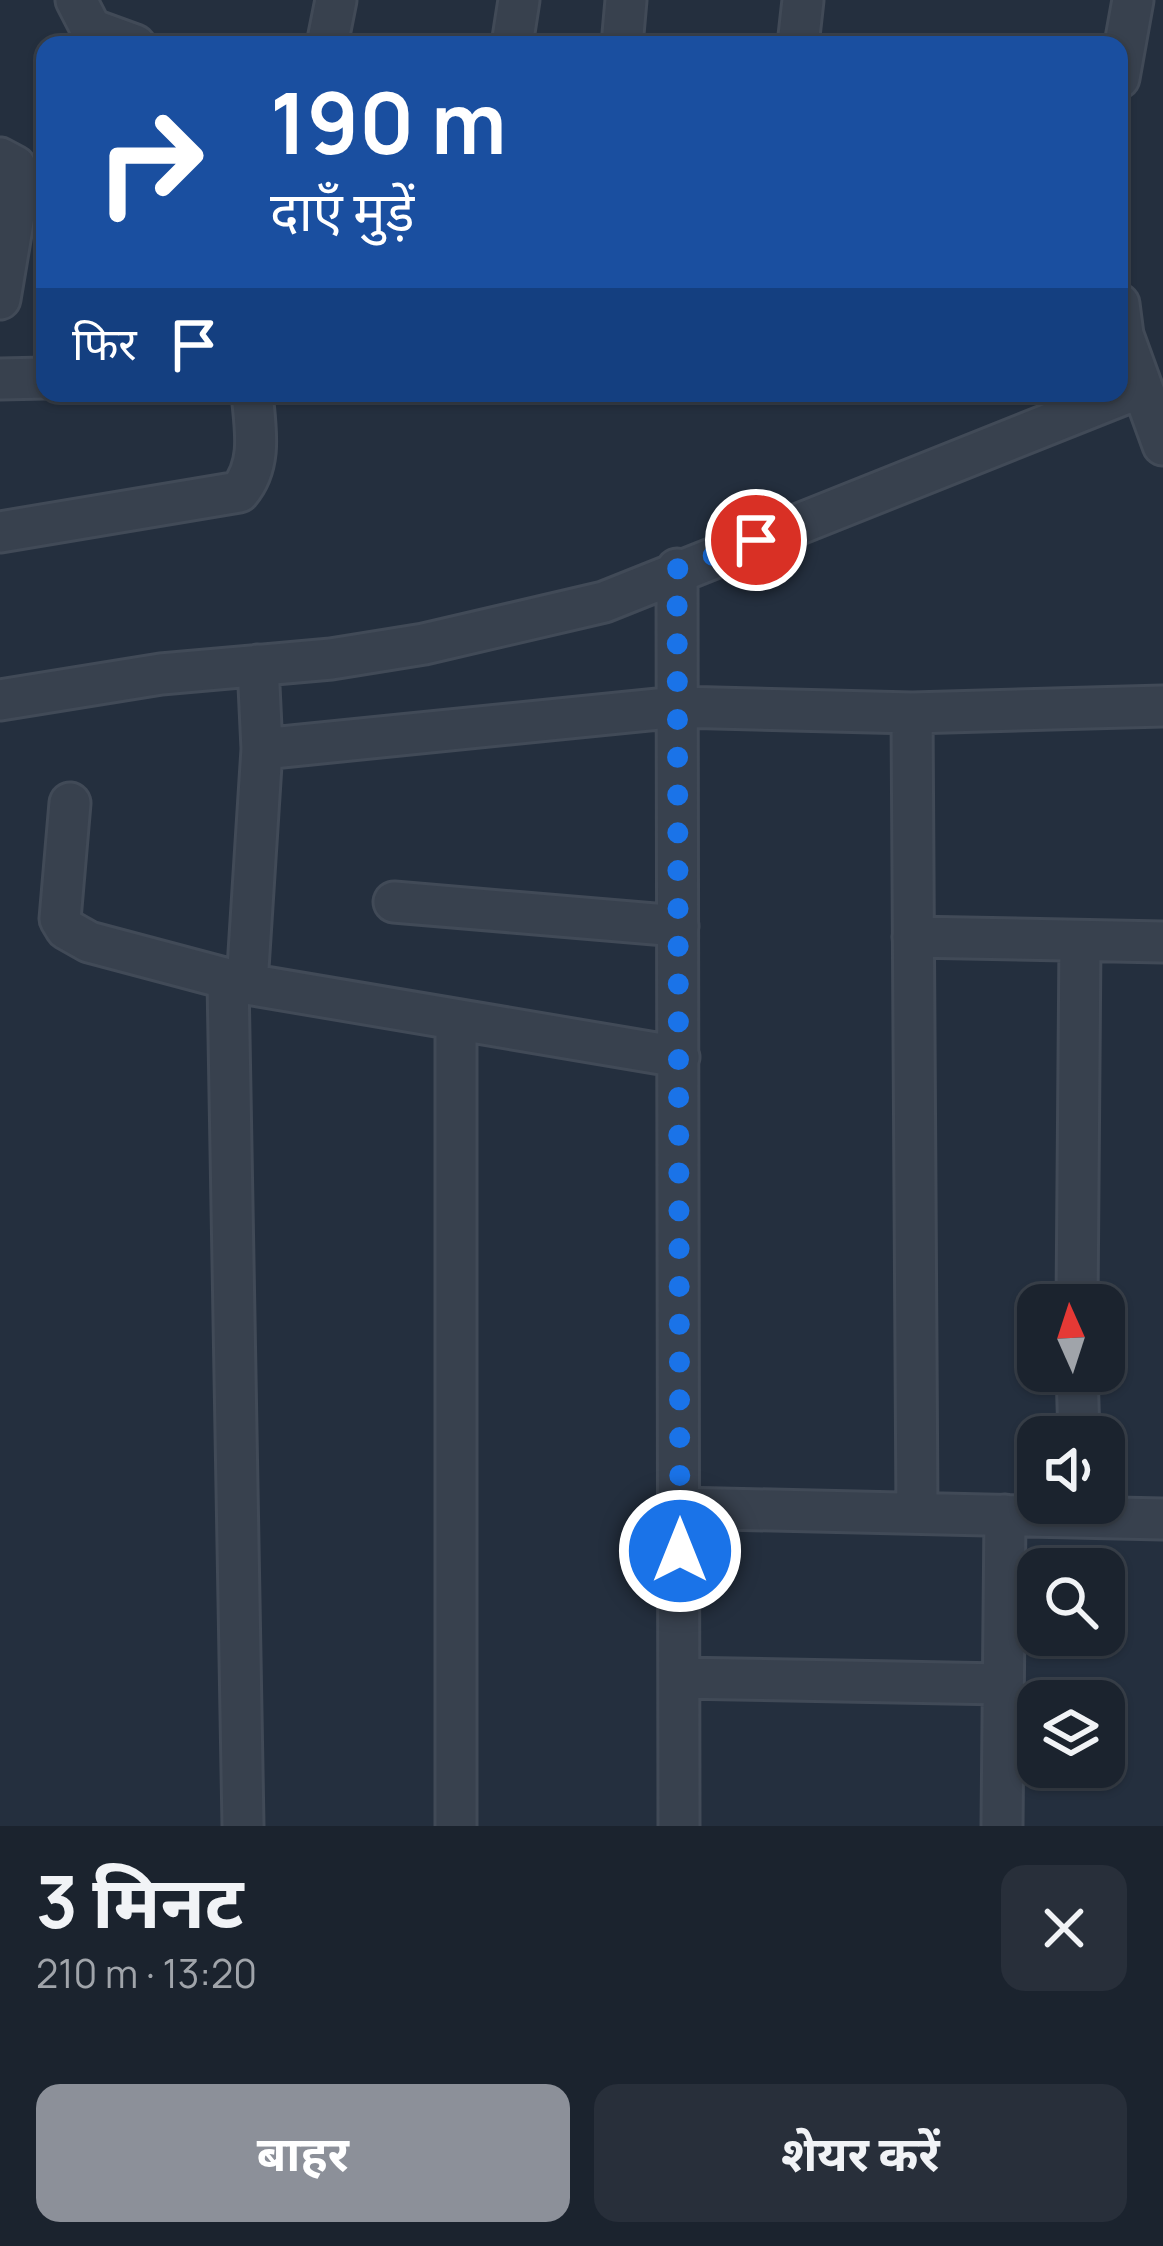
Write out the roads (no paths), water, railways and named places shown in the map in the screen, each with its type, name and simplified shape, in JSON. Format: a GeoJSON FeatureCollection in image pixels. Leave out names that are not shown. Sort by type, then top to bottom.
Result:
{"type":"FeatureCollection","features":[{"type":"Feature","properties":{"kind":"street"},"geometry":{"type":"LineString","coordinates":[[76,0],[91,29],[110,36]]}},
{"type":"Feature","properties":{"kind":"street"},"geometry":{"type":"LineString","coordinates":[[329,36],[336,0]]}},
{"type":"Feature","properties":{"kind":"street"},"geometry":{"type":"LineString","coordinates":[[513,36],[519,0]]}},
{"type":"Feature","properties":{"kind":"street"},"geometry":{"type":"LineString","coordinates":[[623,36],[626,0]]}},
{"type":"Feature","properties":{"kind":"street"},"geometry":{"type":"LineString","coordinates":[[799,36],[803,0]]}},
{"type":"Feature","properties":{"kind":"street"},"geometry":{"type":"LineString","coordinates":[[1127,36],[1133,0]]}},
{"type":"Feature","properties":{"kind":"street"},"geometry":{"type":"LineString","coordinates":[[0,158],[15,166],[20,186],[0,299]]}},
{"type":"Feature","properties":{"kind":"street"},"geometry":{"type":"LineString","coordinates":[[1128,349],[1163,445]]}},
{"type":"Feature","properties":{"kind":"street"},"geometry":{"type":"LineString","coordinates":[[0,379],[36,378]]}},
{"type":"Feature","properties":{"kind":"street"},"geometry":{"type":"LineString","coordinates":[[1128,392],[1142,387]]}},
{"type":"Feature","properties":{"kind":"street"},"geometry":{"type":"LineString","coordinates":[[0,532],[239,492],[249,481],[256,445],[253,402]]}},
{"type":"Feature","properties":{"kind":"street"},"geometry":{"type":"LineString","coordinates":[[0,700],[178,673],[331,659],[520,624],[604,602],[1104,402]]}},
{"type":"Feature","properties":{"kind":"street"},"geometry":{"type":"LineString","coordinates":[[677,569],[679,1826]]}},
{"type":"Feature","properties":{"kind":"street"},"geometry":{"type":"LineString","coordinates":[[243,1826],[237,982],[262,749],[258,665]]}},
{"type":"Feature","properties":{"kind":"street"},"geometry":{"type":"LineString","coordinates":[[262,749],[678,707],[912,713],[1163,706]]}},
{"type":"Feature","properties":{"kind":"street"},"geometry":{"type":"LineString","coordinates":[[912,713],[917,1513]]}},
{"type":"Feature","properties":{"kind":"street"},"geometry":{"type":"LineString","coordinates":[[70,802],[58,904],[66,929],[89,942],[237,982],[456,1023],[679,1057]]}},
{"type":"Feature","properties":{"kind":"street"},"geometry":{"type":"LineString","coordinates":[[394,902],[678,926]]}},
{"type":"Feature","properties":{"kind":"street"},"geometry":{"type":"LineString","coordinates":[[913,937],[1163,942]]}},
{"type":"Feature","properties":{"kind":"street"},"geometry":{"type":"LineString","coordinates":[[1077,1284],[1080,941]]}},
{"type":"Feature","properties":{"kind":"street"},"geometry":{"type":"LineString","coordinates":[[456,1023],[456,1826]]}},
{"type":"Feature","properties":{"kind":"street"},"geometry":{"type":"LineString","coordinates":[[680,1508],[1017,1515]]}},
{"type":"Feature","properties":{"kind":"street"},"geometry":{"type":"LineString","coordinates":[[1125,1515],[1163,1519]]}},
{"type":"Feature","properties":{"kind":"street"},"geometry":{"type":"LineString","coordinates":[[1002,1826],[1005,1516]]}},
{"type":"Feature","properties":{"kind":"street"},"geometry":{"type":"LineString","coordinates":[[680,1678],[1004,1684]]}}]}
